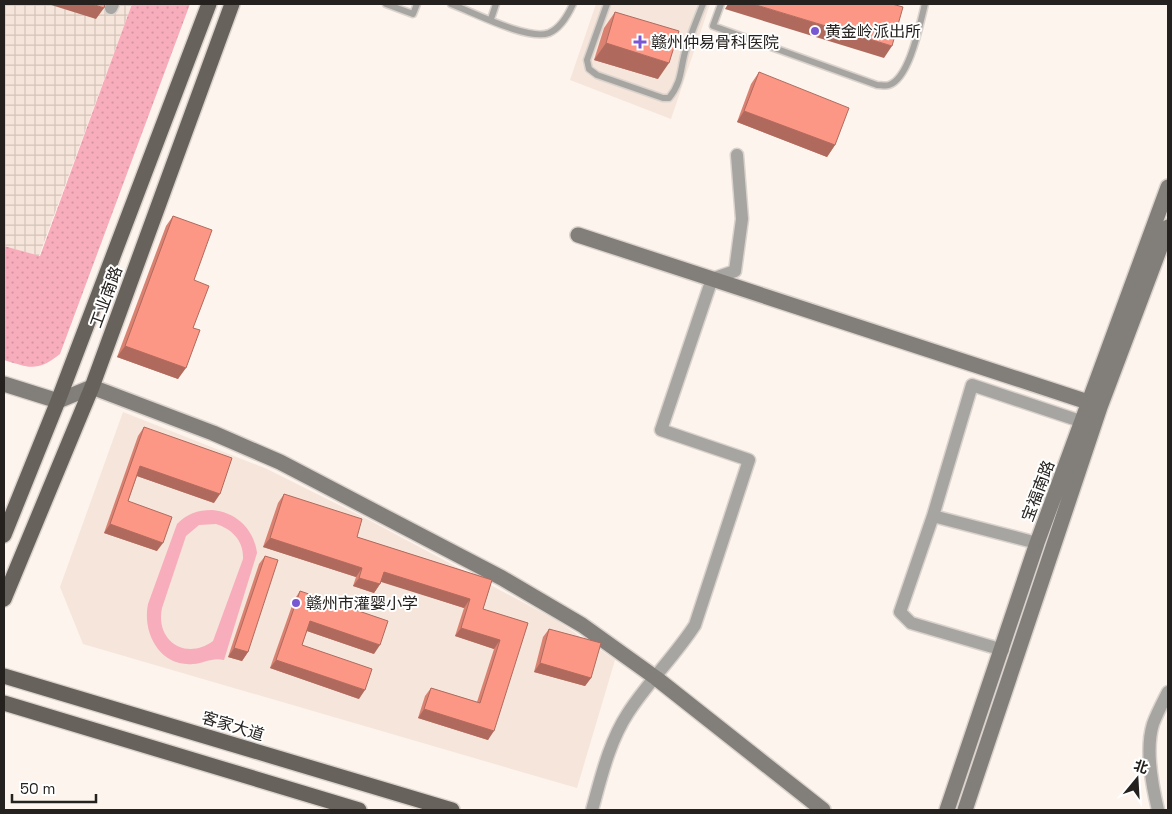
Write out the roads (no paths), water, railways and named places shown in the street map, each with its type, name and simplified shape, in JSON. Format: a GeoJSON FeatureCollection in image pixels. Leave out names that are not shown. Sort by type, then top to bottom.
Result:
{"type":"FeatureCollection","features":[{"type":"Feature","properties":{"kind":"main road","name":"工业南路"},"geometry":{"type":"LineString","coordinates":[[4,535],[58,401],[209,4]]}},
{"type":"Feature","properties":{"kind":"main road","name":"工业南路"},"geometry":{"type":"LineString","coordinates":[[4,599],[92,387],[232,4]]}},
{"type":"Feature","properties":{"kind":"main road","name":"客家大道"},"geometry":{"type":"LineString","coordinates":[[4,676],[452,810]]}},
{"type":"Feature","properties":{"kind":"main road"},"geometry":{"type":"LineString","coordinates":[[4,703],[359,810]]}},
{"type":"Feature","properties":{"kind":"street"},"geometry":{"type":"LineString","coordinates":[[712,278],[735,271],[742,219],[737,155]]}},
{"type":"Feature","properties":{"kind":"street","name":"宝福南路"},"geometry":{"type":"LineString","coordinates":[[965,810],[1095,405],[1168,187]]}},
{"type":"Feature","properties":{"kind":"street","name":"宝福南路"},"geometry":{"type":"LineString","coordinates":[[947,810],[1003,650],[1037,543],[1083,422],[1095,405],[1168,227]]}},
{"type":"Feature","properties":{"kind":"street"},"geometry":{"type":"LineString","coordinates":[[578,234],[1095,405]]}},
{"type":"Feature","properties":{"kind":"street"},"geometry":{"type":"LineString","coordinates":[[592,810],[611,746],[627,713],[682,646],[695,624],[749,460],[661,430],[712,278]]}},
{"type":"Feature","properties":{"kind":"street"},"geometry":{"type":"LineString","coordinates":[[4,384],[58,401],[92,387],[271,458],[356,501],[502,578],[582,625],[656,678],[823,810]]}},
{"type":"Feature","properties":{"kind":"street"},"geometry":{"type":"LineString","coordinates":[[1003,650],[911,623],[900,612],[933,516],[972,385],[1083,422]]}},
{"type":"Feature","properties":{"kind":"street"},"geometry":{"type":"LineString","coordinates":[[933,516],[1037,543]]}},
{"type":"Feature","properties":{"kind":"street"},"geometry":{"type":"LineString","coordinates":[[1158,810],[1150,781],[1150,761],[1153,726],[1168,692]]}},
{"type":"Feature","properties":{"kind":"lane"},"geometry":{"type":"LineString","coordinates":[[386,4],[413,14],[417,4]]}},
{"type":"Feature","properties":{"kind":"lane"},"geometry":{"type":"LineString","coordinates":[[451,4],[527,33],[548,33],[560,26],[572,4]]}},
{"type":"Feature","properties":{"kind":"lane"},"geometry":{"type":"LineString","coordinates":[[491,19],[496,4]]}},
{"type":"Feature","properties":{"kind":"lane"},"geometry":{"type":"LineString","coordinates":[[607,4],[587,60],[588,69],[597,75],[663,98],[669,98],[676,90],[685,52],[702,4]]}},
{"type":"Feature","properties":{"kind":"lane"},"geometry":{"type":"LineString","coordinates":[[721,4],[713,26],[877,85],[890,85],[900,76],[910,58],[925,4]]}},
{"type":"Feature","properties":{"kind":"place","name":"黄金岭派出所"},"geometry":{"type":"Point","coordinates":[815,31]}},
{"type":"Feature","properties":{"kind":"place","name":"赣州仲易骨科医院"},"geometry":{"type":"Point","coordinates":[640,42]}},
{"type":"Feature","properties":{"kind":"place","name":"赣州市灌婴小学"},"geometry":{"type":"Point","coordinates":[296,603]}}]}
